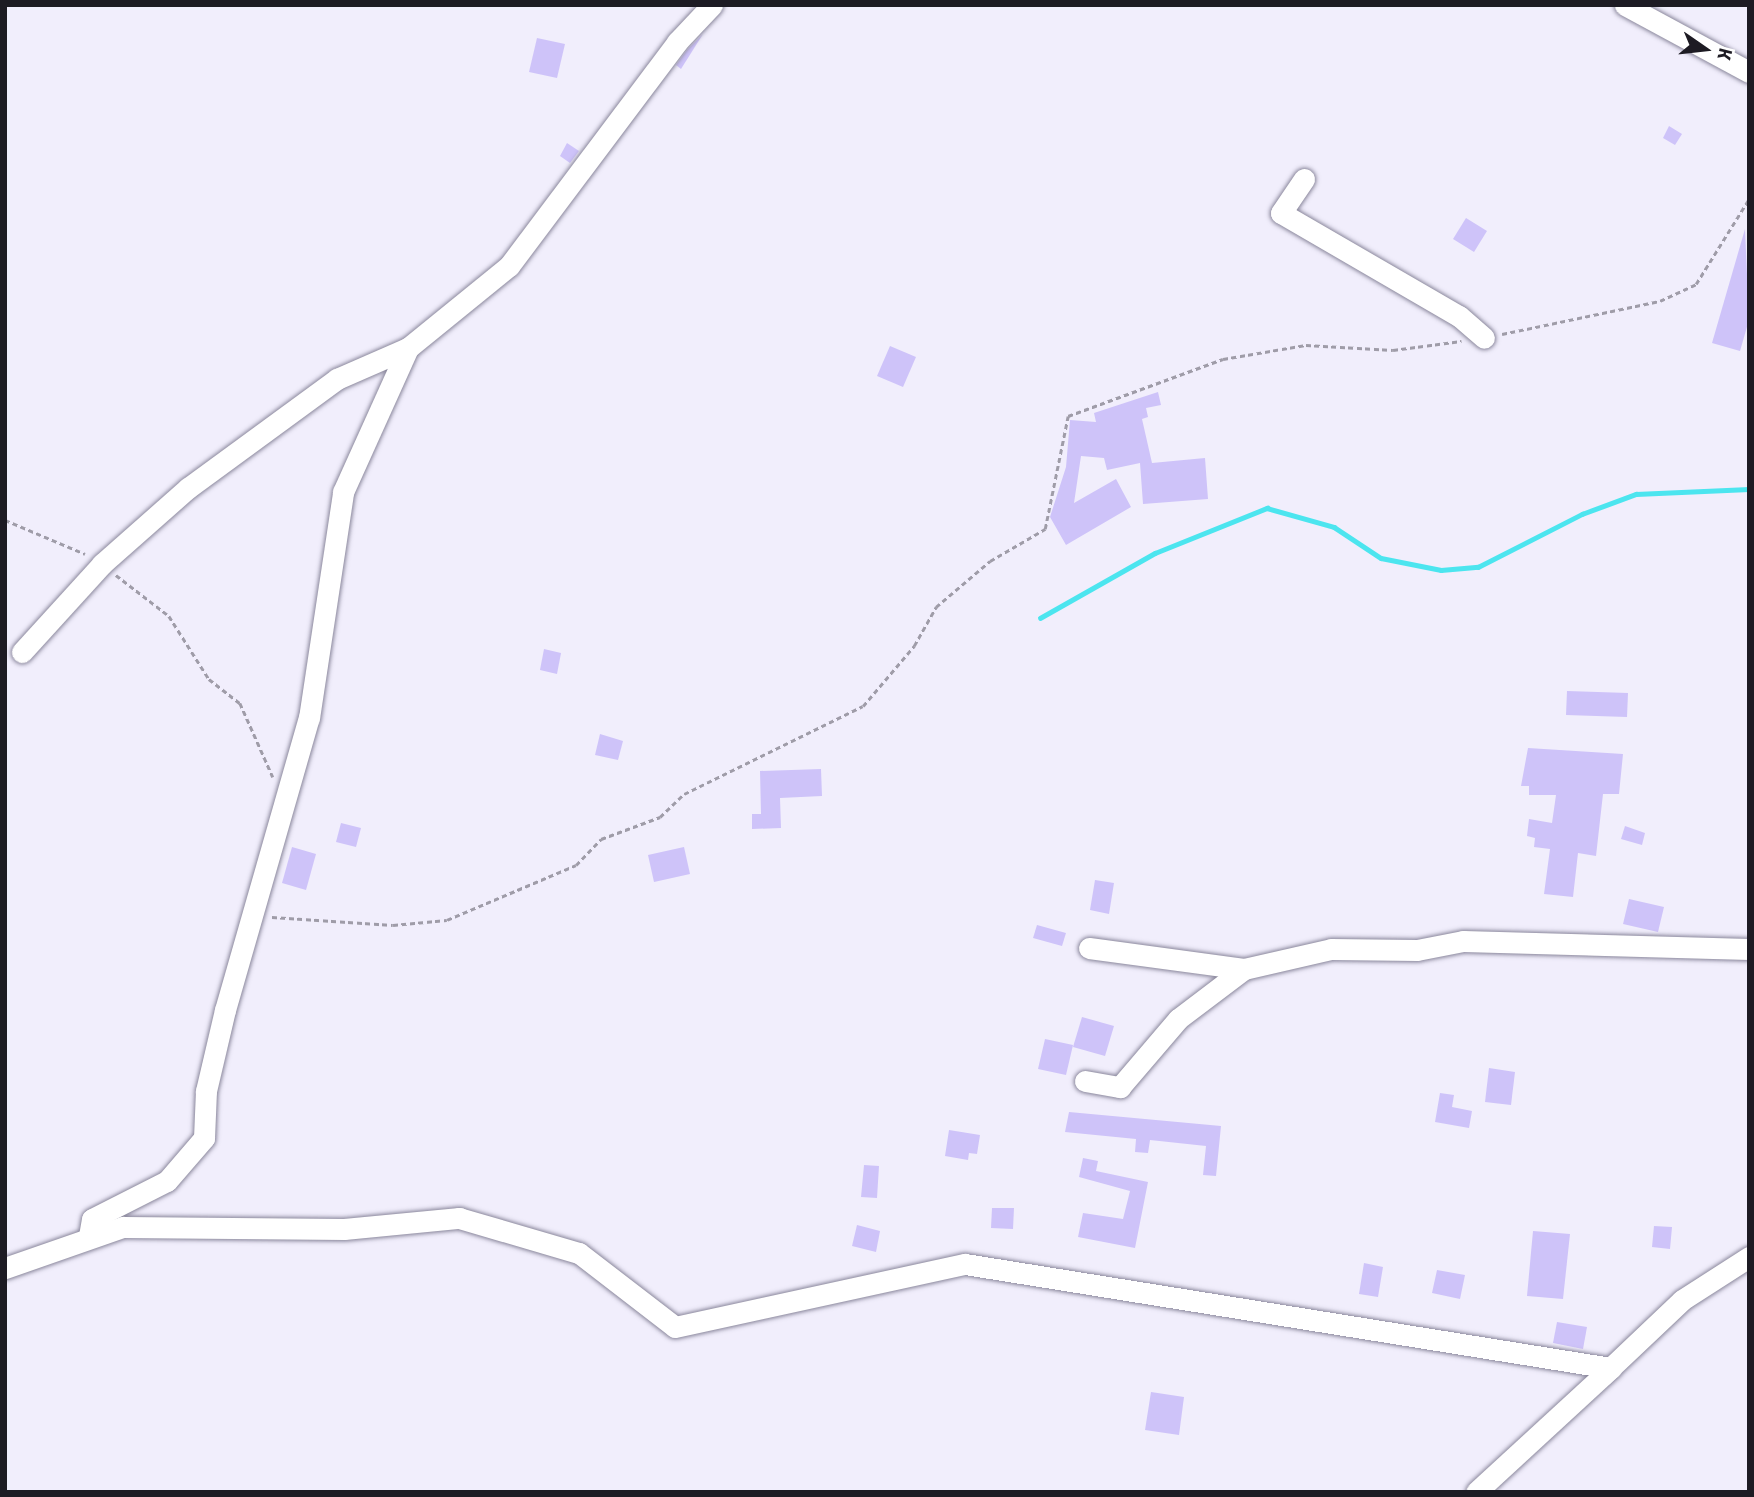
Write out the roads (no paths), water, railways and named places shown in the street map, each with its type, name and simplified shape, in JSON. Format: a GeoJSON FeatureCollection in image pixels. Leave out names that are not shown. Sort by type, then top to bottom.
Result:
{"type":"FeatureCollection","features":[{"type":"Feature","properties":{"kind":"street"},"geometry":{"type":"LineString","coordinates":[[22,652],[102,564],[188,488],[337,379],[408,348],[509,266],[677,42],[712,5]]}},
{"type":"Feature","properties":{"kind":"street"},"geometry":{"type":"LineString","coordinates":[[1625,5],[1749,72]]}},
{"type":"Feature","properties":{"kind":"street"},"geometry":{"type":"LineString","coordinates":[[1304,179],[1281,213],[1459,316],[1484,338]]}},
{"type":"Feature","properties":{"kind":"street"},"geometry":{"type":"LineString","coordinates":[[89,1236],[92,1219],[167,1181],[204,1138],[206,1091],[309,718],[343,492],[408,348]]}},
{"type":"Feature","properties":{"kind":"street"},"geometry":{"type":"LineString","coordinates":[[1088,948],[1244,970],[1331,949],[1418,950],[1463,941],[1749,949]]}},
{"type":"Feature","properties":{"kind":"street"},"geometry":{"type":"LineString","coordinates":[[1086,1081],[1119,1087],[1178,1019],[1244,970]]}},
{"type":"Feature","properties":{"kind":"street"},"geometry":{"type":"LineString","coordinates":[[5,1268],[89,1236],[123,1227],[344,1229],[459,1218],[579,1253],[676,1327],[965,1264],[1611,1368]]}},
{"type":"Feature","properties":{"kind":"street"},"geometry":{"type":"LineString","coordinates":[[1479,1492],[1682,1300],[1749,1257]]}},
{"type":"Feature","properties":{"kind":"waterway"},"geometry":{"type":"LineString","coordinates":[[1040,618],[1155,553],[1267,508],[1334,527],[1381,558],[1441,570],[1478,567],[1582,514],[1636,494],[1749,489]]}}]}
